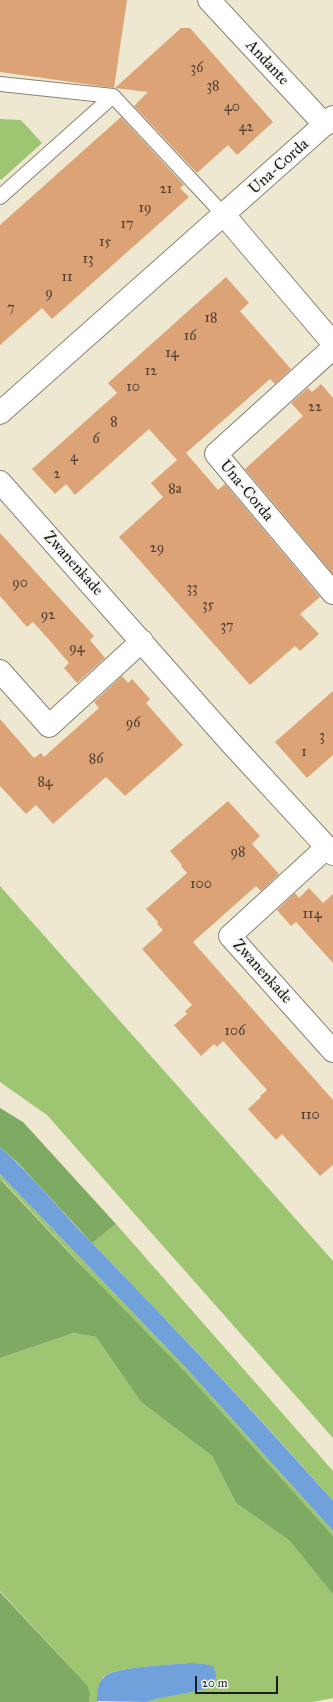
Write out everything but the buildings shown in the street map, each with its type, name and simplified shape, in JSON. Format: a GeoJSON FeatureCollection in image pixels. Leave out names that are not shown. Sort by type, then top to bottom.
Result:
{"type":"FeatureCollection","features":[{"type":"Feature","properties":{"kind":"street","name":"Andante"},"geometry":{"type":"LineString","coordinates":[[209,0],[329,121]]}},
{"type":"Feature","properties":{"kind":"street","name":"Una-Corda"},"geometry":{"type":"LineString","coordinates":[[0,413],[329,121]]}},
{"type":"Feature","properties":{"kind":"street"},"geometry":{"type":"LineString","coordinates":[[224,215],[333,343]]}},
{"type":"Feature","properties":{"kind":"street","name":"Una-Corda"},"geometry":{"type":"LineString","coordinates":[[333,348],[216,454],[333,593]]}},
{"type":"Feature","properties":{"kind":"street","name":"Zwanenkade"},"geometry":{"type":"LineString","coordinates":[[1,487],[142,641],[230,742],[330,851],[230,936],[333,1051]]}},
{"type":"Feature","properties":{"kind":"street"},"geometry":{"type":"LineString","coordinates":[[0,671],[49,726],[142,641]]}},
{"type":"Feature","properties":{"kind":"lane"},"geometry":{"type":"LineString","coordinates":[[0,84],[113,96],[224,215]]}},
{"type":"Feature","properties":{"kind":"lane"},"geometry":{"type":"LineString","coordinates":[[0,197],[113,96]]}},
{"type":"Feature","properties":{"kind":"green space"},"geometry":{"type":"Polygon","coordinates":[[[0,119],[21,120],[42,143],[1,180],[0,179],[0,119]]]}},
{"type":"Feature","properties":{"kind":"green space"},"geometry":{"type":"Polygon","coordinates":[[[0,886],[333,1261],[333,1438],[47,1115],[0,1082],[0,886]]]}},
{"type":"Feature","properties":{"kind":"green space"},"geometry":{"type":"Polygon","coordinates":[[[0,1108],[23,1122],[116,1224],[92,1243],[19,1164],[0,1147],[0,1108]]]}},
{"type":"Feature","properties":{"kind":"green space"},"geometry":{"type":"Polygon","coordinates":[[[0,1174],[187,1369],[333,1531],[333,1536],[3,1181],[0,1182],[0,1174]]]}},
{"type":"Feature","properties":{"kind":"green space"},"geometry":{"type":"Polygon","coordinates":[[[2,1181],[75,1259],[185,1372],[333,1536],[333,1594],[290,1541],[236,1503],[212,1456],[141,1402],[96,1337],[74,1333],[0,1358],[0,1182],[2,1181]]]}},
{"type":"Feature","properties":{"kind":"green space"},"geometry":{"type":"Polygon","coordinates":[[[116,1224],[333,1471],[333,1501],[245,1403],[92,1243],[116,1224]]]}},
{"type":"Feature","properties":{"kind":"green space"},"geometry":{"type":"Polygon","coordinates":[[[74,1333],[96,1337],[141,1402],[212,1456],[236,1503],[290,1541],[332,1591],[333,1698],[313,1702],[146,1702],[160,1698],[187,1663],[130,1668],[110,1673],[104,1676],[101,1681],[98,1692],[98,1702],[89,1702],[90,1694],[88,1686],[0,1591],[0,1358],[74,1333]]]}},
{"type":"Feature","properties":{"kind":"green space"},"geometry":{"type":"Polygon","coordinates":[[[0,1592],[88,1686],[90,1694],[89,1702],[0,1702],[0,1592]]]}},
{"type":"Feature","properties":{"kind":"water"},"geometry":{"type":"Polygon","coordinates":[[[0,1147],[25,1170],[82,1233],[155,1308],[275,1436],[333,1501],[333,1531],[187,1369],[0,1174],[0,1147]]]}},
{"type":"Feature","properties":{"kind":"water"},"geometry":{"type":"Polygon","coordinates":[[[187,1663],[213,1666],[216,1675],[214,1683],[207,1689],[146,1702],[97,1701],[97,1691],[100,1682],[110,1673],[131,1668],[187,1663]]]}}]}
